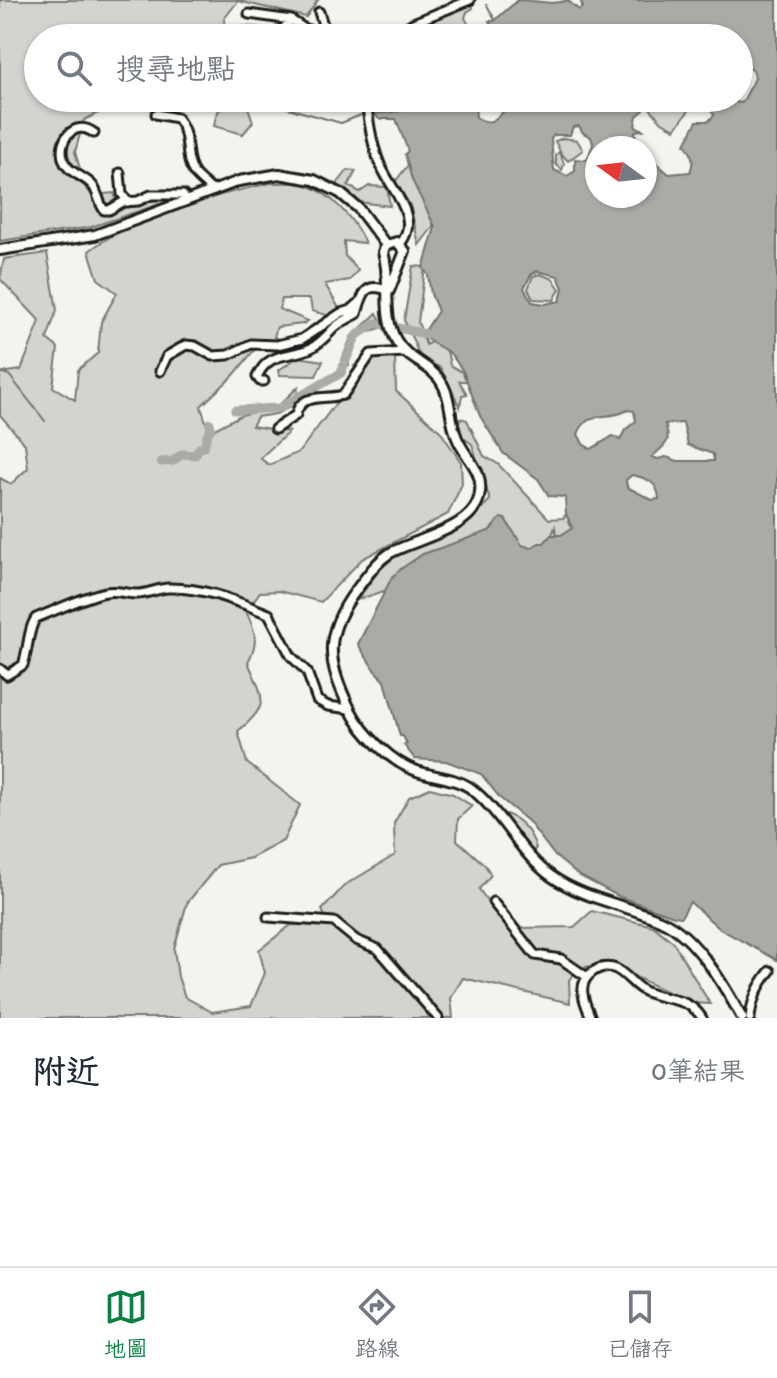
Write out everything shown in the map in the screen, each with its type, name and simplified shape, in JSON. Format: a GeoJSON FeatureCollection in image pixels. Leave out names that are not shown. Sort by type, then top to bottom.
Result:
{"type":"FeatureCollection","features":[{"type":"Feature","properties":{"kind":"main road"},"geometry":{"type":"LineString","coordinates":[[0,250],[95,235],[213,191],[265,175],[285,174],[328,186],[346,198],[386,245]]}},
{"type":"Feature","properties":{"kind":"main road"},"geometry":{"type":"LineString","coordinates":[[389,291],[405,251],[401,243],[393,241],[386,245],[383,252],[390,326],[405,352],[433,373],[444,386],[455,435],[476,469],[480,493],[475,508],[464,521],[390,553],[379,561],[342,610],[333,630],[331,649],[350,709],[367,733],[401,763],[418,771],[458,781],[473,791],[534,861],[558,880],[586,895],[660,920],[676,929],[718,977],[742,1018]]}},
{"type":"Feature","properties":{"kind":"main road"},"geometry":{"type":"LineString","coordinates":[[386,259],[397,263],[403,259]]}},
{"type":"Feature","properties":{"kind":"street"},"geometry":{"type":"LineString","coordinates":[[412,24],[470,0]]}},
{"type":"Feature","properties":{"kind":"street"},"geometry":{"type":"LineString","coordinates":[[319,12],[323,24]]}},
{"type":"Feature","properties":{"kind":"street"},"geometry":{"type":"LineString","coordinates":[[249,14],[291,20],[297,24]]}},
{"type":"Feature","properties":{"kind":"street"},"geometry":{"type":"LineString","coordinates":[[287,24],[291,20]]}},
{"type":"Feature","properties":{"kind":"street"},"geometry":{"type":"LineString","coordinates":[[369,112],[378,163],[407,215],[408,234],[401,243]]}},
{"type":"Feature","properties":{"kind":"street"},"geometry":{"type":"LineString","coordinates":[[156,114],[177,118],[185,128],[189,162],[194,172],[213,191]]}},
{"type":"Feature","properties":{"kind":"street"},"geometry":{"type":"LineString","coordinates":[[94,133],[79,127],[68,135],[60,151],[64,165],[93,187],[104,210],[152,194],[184,196],[186,201]]}},
{"type":"Feature","properties":{"kind":"street"},"geometry":{"type":"LineString","coordinates":[[120,173],[122,194],[128,202]]}},
{"type":"Feature","properties":{"kind":"street"},"geometry":{"type":"LineString","coordinates":[[264,381],[257,377],[267,363],[290,352],[308,350],[337,325],[357,314],[369,288],[377,286],[389,291]]}},
{"type":"Feature","properties":{"kind":"street"},"geometry":{"type":"LineString","coordinates":[[160,371],[167,356],[186,345],[195,346],[213,356],[228,355],[251,344],[277,345],[302,339],[361,301]]}},
{"type":"Feature","properties":{"kind":"street"},"geometry":{"type":"LineString","coordinates":[[275,429],[296,415],[297,406],[302,401],[343,395],[371,354],[405,352]]}},
{"type":"Feature","properties":{"kind":"street"},"geometry":{"type":"LineString","coordinates":[[0,669],[7,675],[23,665],[31,639],[31,626],[36,618],[105,592],[121,591],[139,595],[167,588],[201,590],[222,594],[269,614],[291,656],[307,672],[317,700],[333,707],[350,709]]}},
{"type":"Feature","properties":{"kind":"street"},"geometry":{"type":"LineString","coordinates":[[493,902],[535,955],[561,959],[587,977]]}},
{"type":"Feature","properties":{"kind":"street"},"geometry":{"type":"LineString","coordinates":[[268,917],[334,922],[356,940],[378,949],[438,1018]]}},
{"type":"Feature","properties":{"kind":"street"},"geometry":{"type":"LineString","coordinates":[[591,1018],[583,995],[587,977],[603,967],[615,969],[647,992],[690,1004],[702,1018]]}},
{"type":"Feature","properties":{"kind":"street"},"geometry":{"type":"LineString","coordinates":[[750,1018],[752,1001],[770,971]]}},
{"type":"Feature","properties":{"kind":"shaded area"},"geometry":{"type":"Polygon","coordinates":[[[0,0],[318,0],[306,17],[238,1],[224,19],[225,24],[24,24],[24,112],[100,112],[84,120],[75,152],[86,189],[98,199],[104,194],[114,193],[116,200],[112,207],[133,206],[169,196],[172,200],[91,227],[0,241],[0,0]]]}},
{"type":"Feature","properties":{"kind":"shaded area"},"geometry":{"type":"Polygon","coordinates":[[[518,0],[550,3],[567,0],[579,10],[583,7],[580,0],[777,0],[777,960],[720,929],[690,902],[681,917],[674,916],[620,897],[578,875],[555,856],[528,821],[500,798],[481,774],[446,761],[415,759],[404,745],[407,744],[403,736],[400,736],[385,681],[358,644],[392,577],[423,554],[489,531],[501,518],[505,519],[522,545],[531,548],[544,543],[551,535],[561,535],[572,528],[566,514],[565,497],[549,496],[538,479],[503,453],[480,416],[463,371],[450,353],[428,340],[425,331],[438,311],[428,275],[423,268],[435,227],[412,180],[405,154],[408,151],[396,119],[379,119],[374,114],[476,112],[476,117],[488,122],[503,112],[642,112],[637,116],[635,126],[643,130],[635,131],[636,136],[589,136],[579,126],[573,127],[570,135],[554,135],[551,139],[554,170],[567,176],[575,171],[575,159],[585,160],[585,208],[657,208],[657,164],[669,174],[690,172],[692,157],[685,144],[697,121],[709,121],[714,115],[712,112],[753,112],[753,24],[491,24],[489,21],[494,21],[518,0]],[[537,271],[524,288],[532,302],[545,304],[560,301],[563,288],[558,276],[537,271]],[[634,411],[587,421],[578,434],[583,444],[591,449],[613,436],[620,440],[625,430],[636,421],[634,411]],[[683,423],[665,424],[666,443],[652,457],[714,461],[713,454],[688,445],[683,423]],[[632,475],[626,480],[627,487],[652,500],[659,499],[651,482],[632,475]]]}},
{"type":"Feature","properties":{"kind":"shaded area"},"geometry":{"type":"Polygon","coordinates":[[[471,3],[473,8],[465,18],[468,24],[422,24],[471,3]]]}},
{"type":"Feature","properties":{"kind":"shaded area"},"geometry":{"type":"Polygon","coordinates":[[[250,112],[253,122],[243,134],[214,126],[217,113],[250,112]]]}},
{"type":"Feature","properties":{"kind":"shaded area"},"geometry":{"type":"Polygon","coordinates":[[[653,112],[688,112],[675,129],[662,122],[653,112]]]}},
{"type":"Feature","properties":{"kind":"shaded area"},"geometry":{"type":"Polygon","coordinates":[[[563,138],[577,140],[583,150],[568,161],[560,152],[564,164],[562,170],[556,164],[556,155],[560,151],[555,141],[563,138]]]}},
{"type":"Feature","properties":{"kind":"shaded area"},"geometry":{"type":"Polygon","coordinates":[[[408,165],[434,194],[433,227],[419,245],[410,205],[395,182],[408,165]]]}},
{"type":"Feature","properties":{"kind":"shaded area"},"geometry":{"type":"Polygon","coordinates":[[[348,170],[356,171],[348,186],[360,192],[369,186],[387,187],[390,206],[358,202],[337,184],[348,170]]]}},
{"type":"Feature","properties":{"kind":"shaded area"},"geometry":{"type":"Polygon","coordinates":[[[271,183],[303,184],[323,193],[348,216],[365,243],[344,241],[345,256],[358,270],[350,280],[325,284],[340,310],[330,316],[312,311],[310,299],[282,299],[279,309],[308,321],[277,327],[274,337],[302,349],[259,344],[234,375],[201,406],[209,432],[241,415],[277,407],[298,387],[296,404],[276,414],[257,417],[252,426],[289,432],[260,458],[269,465],[299,452],[336,403],[362,378],[354,366],[358,362],[373,356],[395,359],[396,391],[440,431],[461,462],[462,484],[448,514],[362,559],[321,602],[279,591],[260,592],[246,611],[255,636],[248,662],[261,700],[256,714],[238,731],[247,763],[300,805],[283,841],[251,858],[218,865],[187,903],[174,949],[185,997],[212,1012],[251,1006],[265,973],[259,950],[291,925],[322,924],[325,916],[322,910],[345,885],[395,855],[394,823],[409,797],[430,788],[453,794],[472,806],[458,819],[457,840],[485,865],[491,875],[479,889],[502,922],[520,928],[574,927],[592,911],[653,926],[673,942],[710,1004],[691,1003],[608,964],[578,968],[569,980],[570,1003],[463,978],[451,998],[453,1018],[0,1018],[0,478],[11,484],[28,468],[25,444],[0,415],[0,373],[21,370],[40,321],[0,279],[4,259],[47,253],[57,310],[47,339],[58,348],[53,387],[75,400],[78,370],[98,353],[101,322],[117,293],[98,279],[89,251],[152,217],[271,183]]]}},
{"type":"Feature","properties":{"kind":"shaded area"},"geometry":{"type":"Polygon","coordinates":[[[413,266],[425,267],[418,322],[426,345],[431,342],[446,345],[450,365],[462,372],[467,381],[459,381],[467,394],[462,395],[460,407],[440,367],[422,361],[404,320],[413,266]]]}},
{"type":"Feature","properties":{"kind":"shaded area"},"geometry":{"type":"Polygon","coordinates":[[[540,274],[553,279],[560,289],[554,300],[533,299],[528,289],[533,276],[540,274]]]}},
{"type":"Feature","properties":{"kind":"shaded area"},"geometry":{"type":"Polygon","coordinates":[[[377,313],[384,327],[359,335],[349,357],[349,366],[340,365],[351,337],[377,313]]]}},
{"type":"Feature","properties":{"kind":"shaded area"},"geometry":{"type":"Polygon","coordinates":[[[298,357],[323,361],[316,376],[280,375],[279,370],[298,357]]]}},
{"type":"Feature","properties":{"kind":"shaded area"},"geometry":{"type":"Polygon","coordinates":[[[460,418],[467,420],[484,456],[498,464],[549,519],[563,518],[573,507],[578,524],[567,543],[558,546],[555,527],[549,542],[531,554],[357,600],[384,564],[403,551],[451,534],[467,524],[490,500],[472,444],[457,433],[460,418]]]}},
{"type":"Feature","properties":{"kind":"shaded area"},"geometry":{"type":"Polygon","coordinates":[[[497,812],[510,816],[526,829],[536,848],[531,854],[497,812]]]}},
{"type":"Feature","properties":{"kind":"waterway"},"geometry":{"type":"LineString","coordinates":[[487,5],[495,20]]}},
{"type":"Feature","properties":{"kind":"waterway"},"geometry":{"type":"LineString","coordinates":[[302,112],[341,123],[361,115]]}},
{"type":"Feature","properties":{"kind":"waterway"},"geometry":{"type":"LineString","coordinates":[[235,410],[280,408],[341,373],[356,336],[375,323],[426,334]]}},
{"type":"Feature","properties":{"kind":"waterway"},"geometry":{"type":"LineString","coordinates":[[0,372],[9,375],[45,421]]}},
{"type":"Feature","properties":{"kind":"waterway"},"geometry":{"type":"LineString","coordinates":[[161,462],[173,461],[182,454],[195,455],[199,448],[204,447],[211,429],[210,423]]}}]}
